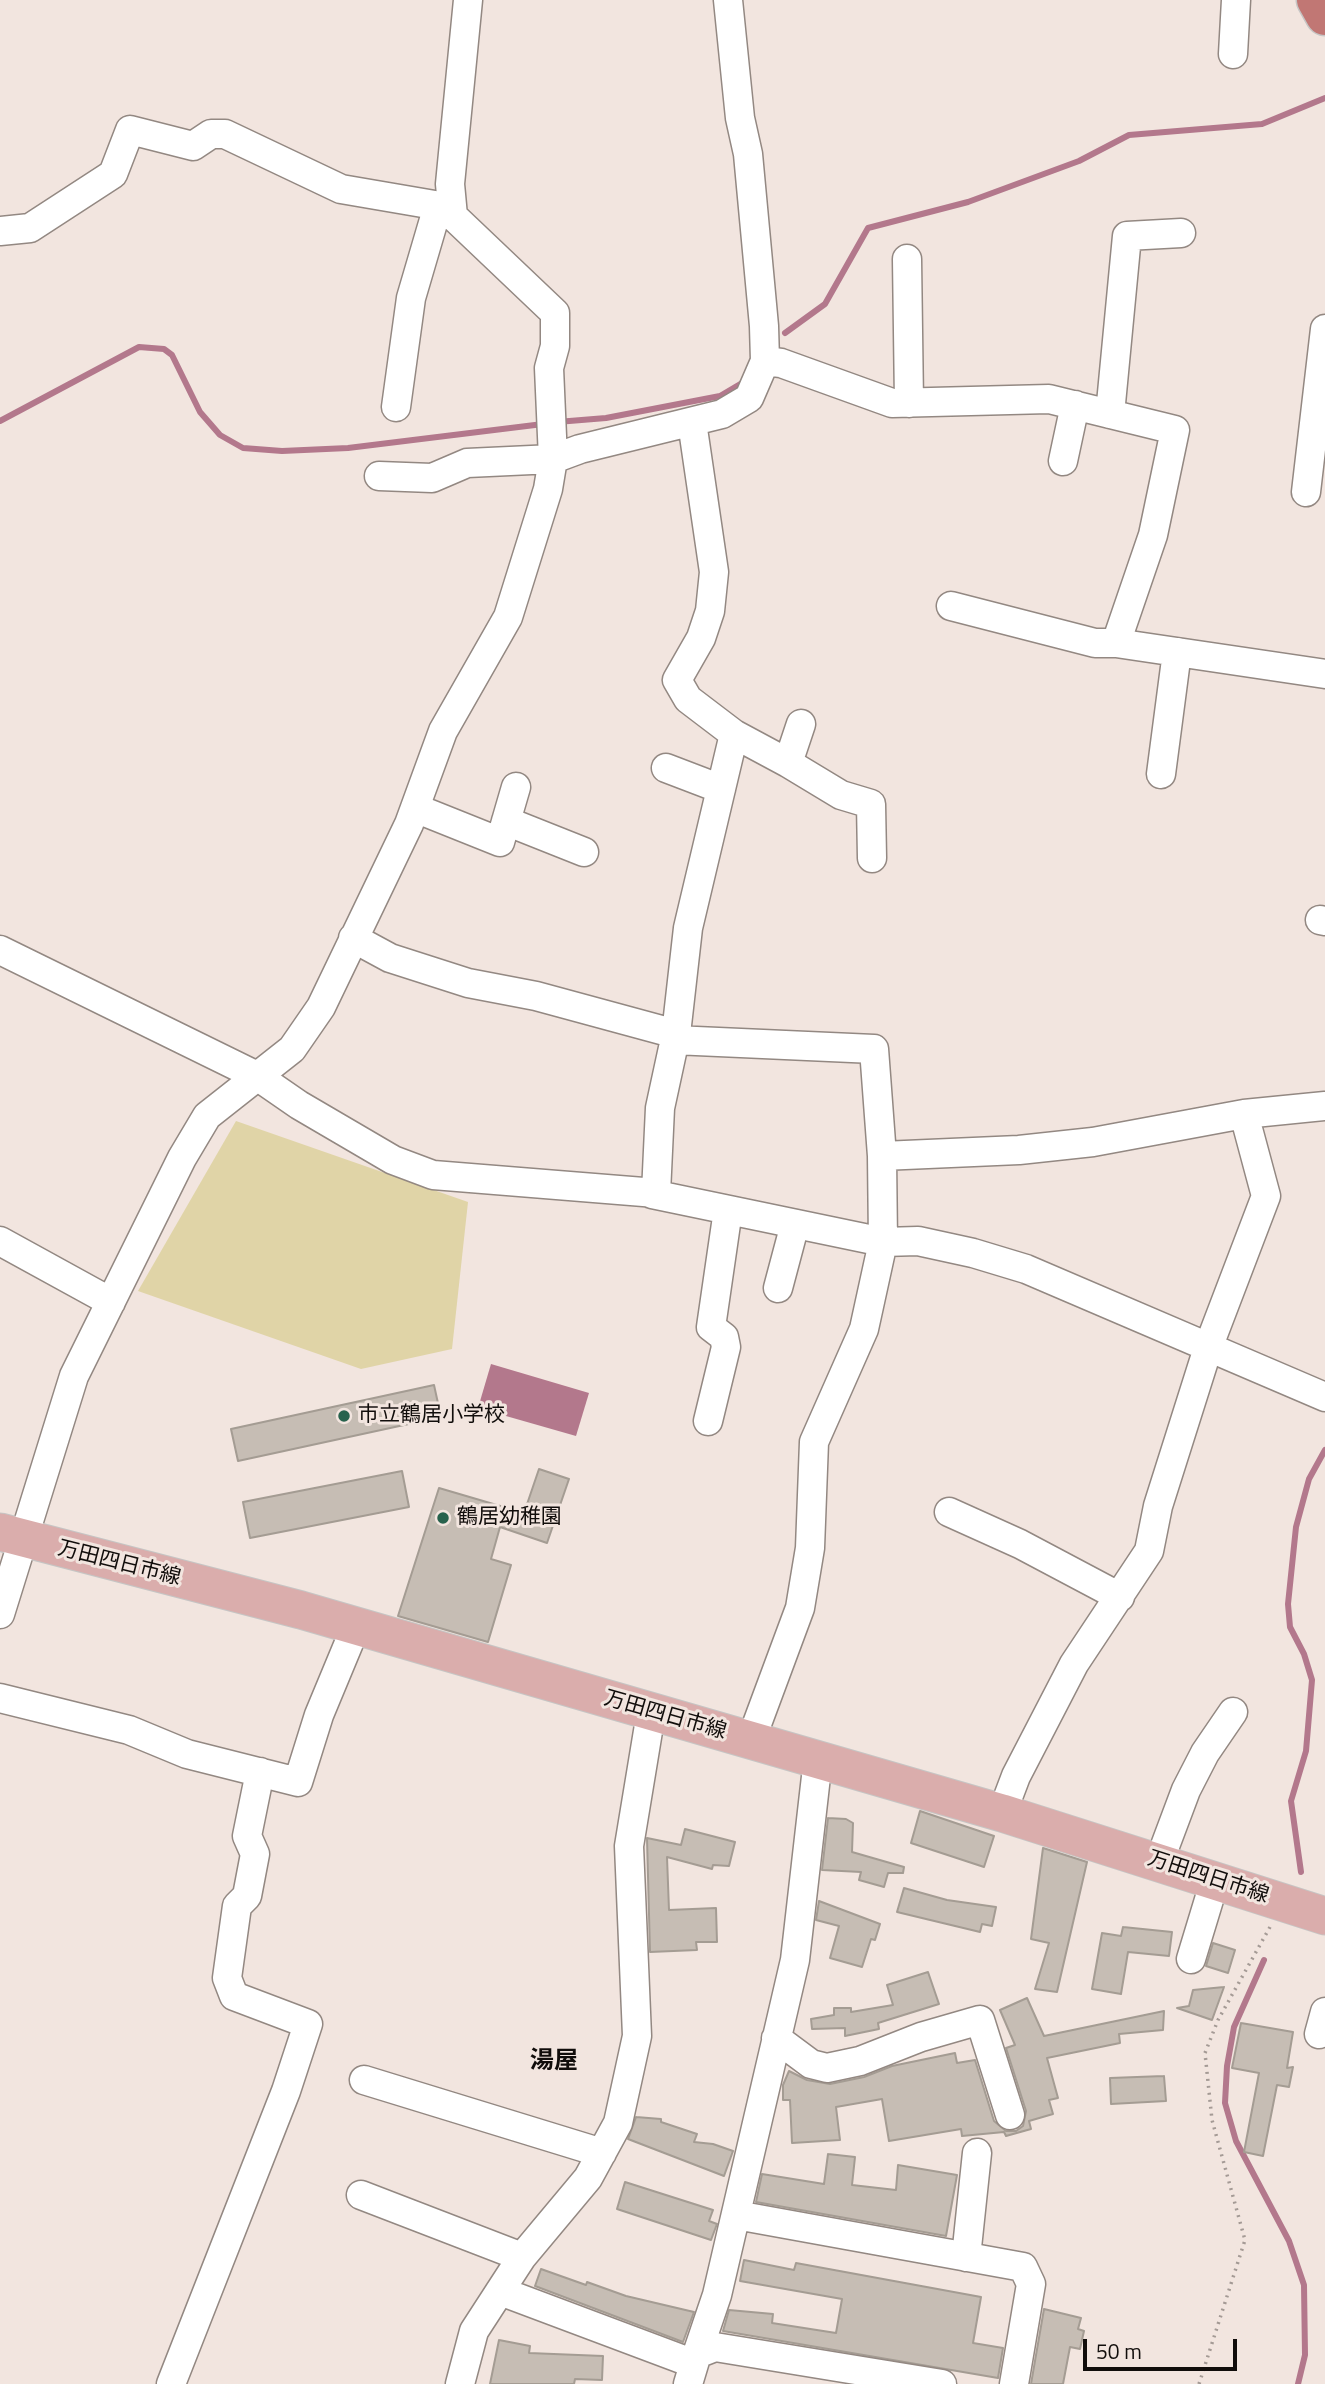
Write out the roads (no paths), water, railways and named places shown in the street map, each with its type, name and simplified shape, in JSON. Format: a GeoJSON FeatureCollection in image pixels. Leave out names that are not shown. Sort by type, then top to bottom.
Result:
{"type":"FeatureCollection","features":[{"type":"Feature","properties":{"kind":"highway"},"geometry":{"type":"LineString","coordinates":[[1316,0],[1325,16]]}},
{"type":"Feature","properties":{"kind":"main road","name":"万田四日市線"},"geometry":{"type":"LineString","coordinates":[[11,1535],[356,1626],[1002,1812],[1325,1916]]}},
{"type":"Feature","properties":{"kind":"street"},"geometry":{"type":"LineString","coordinates":[[396,407],[411,298],[445,207],[450,184],[468,0]]}},
{"type":"Feature","properties":{"kind":"street"},"geometry":{"type":"LineString","coordinates":[[379,476],[432,478],[467,463],[553,459],[580,449],[722,414],[749,398],[765,361],[748,154],[740,118],[728,0]]}},
{"type":"Feature","properties":{"kind":"street"},"geometry":{"type":"LineString","coordinates":[[1233,54],[1236,0]]}},
{"type":"Feature","properties":{"kind":"street"},"geometry":{"type":"LineString","coordinates":[[0,231],[30,228],[113,174],[130,130],[193,146],[211,134],[225,134],[341,189],[445,207],[490,254],[555,313],[555,346],[549,368],[553,459],[548,489],[508,617],[443,731],[415,807],[321,1007],[292,1049],[207,1116],[182,1158],[74,1376],[11,1535],[0,1614]]}},
{"type":"Feature","properties":{"kind":"street"},"geometry":{"type":"LineString","coordinates":[[1110,414],[1127,236],[1181,233]]}},
{"type":"Feature","properties":{"kind":"street"},"geometry":{"type":"LineString","coordinates":[[907,259],[909,403]]}},
{"type":"Feature","properties":{"kind":"street"},"geometry":{"type":"LineString","coordinates":[[1306,492],[1325,329]]}},
{"type":"Feature","properties":{"kind":"street"},"geometry":{"type":"LineString","coordinates":[[765,361],[781,363],[892,403],[1049,399],[1175,429],[1153,535],[1116,643]]}},
{"type":"Feature","properties":{"kind":"street"},"geometry":{"type":"LineString","coordinates":[[1063,461],[1075,405]]}},
{"type":"Feature","properties":{"kind":"street"},"geometry":{"type":"LineString","coordinates":[[692,422],[714,572],[710,611],[704,629],[677,680],[688,699],[734,734],[841,795],[871,804],[872,858]]}},
{"type":"Feature","properties":{"kind":"street"},"geometry":{"type":"LineString","coordinates":[[951,606],[1095,643],[1116,643],[1325,674]]}},
{"type":"Feature","properties":{"kind":"street"},"geometry":{"type":"LineString","coordinates":[[1161,774],[1177,652]]}},
{"type":"Feature","properties":{"kind":"street"},"geometry":{"type":"LineString","coordinates":[[788,763],[801,724]]}},
{"type":"Feature","properties":{"kind":"street"},"geometry":{"type":"LineString","coordinates":[[656,1193],[660,1108],[675,1037],[688,928],[734,734]]}},
{"type":"Feature","properties":{"kind":"street"},"geometry":{"type":"LineString","coordinates":[[666,768],[721,789]]}},
{"type":"Feature","properties":{"kind":"street"},"geometry":{"type":"LineString","coordinates":[[415,807],[500,842],[516,787]]}},
{"type":"Feature","properties":{"kind":"street"},"geometry":{"type":"LineString","coordinates":[[506,821],[584,852]]}},
{"type":"Feature","properties":{"kind":"street"},"geometry":{"type":"LineString","coordinates":[[353,938],[390,958],[468,983],[536,996],[675,1037],[874,1049],[882,1156],[883,1242],[864,1329],[814,1443],[810,1548],[800,1608],[751,1740]]}},
{"type":"Feature","properties":{"kind":"street"},"geometry":{"type":"LineString","coordinates":[[0,950],[257,1076],[299,1105],[393,1160],[433,1175],[656,1193]]}},
{"type":"Feature","properties":{"kind":"street"},"geometry":{"type":"LineString","coordinates":[[882,1156],[1018,1150],[1093,1142],[1244,1114],[1325,1106]]}},
{"type":"Feature","properties":{"kind":"street"},"geometry":{"type":"LineString","coordinates":[[1002,1812],[1016,1776],[1074,1664],[1149,1551],[1158,1506],[1208,1348],[1266,1196],[1244,1114]]}},
{"type":"Feature","properties":{"kind":"street"},"geometry":{"type":"LineString","coordinates":[[656,1193],[652,1194],[883,1242],[918,1241],[1026,1269],[1325,1396]]}},
{"type":"Feature","properties":{"kind":"street"},"geometry":{"type":"LineString","coordinates":[[708,1421],[726,1347],[724,1337],[711,1327],[728,1210]]}},
{"type":"Feature","properties":{"kind":"street"},"geometry":{"type":"LineString","coordinates":[[778,1288],[795,1224]]}},
{"type":"Feature","properties":{"kind":"street"},"geometry":{"type":"LineString","coordinates":[[0,1241],[111,1302]]}},
{"type":"Feature","properties":{"kind":"street"},"geometry":{"type":"LineString","coordinates":[[949,1512],[1020,1544],[1120,1597]]}},
{"type":"Feature","properties":{"kind":"street"},"geometry":{"type":"LineString","coordinates":[[0,1698],[129,1730],[187,1754],[298,1782],[319,1715],[356,1626]]}},
{"type":"Feature","properties":{"kind":"street"},"geometry":{"type":"LineString","coordinates":[[1159,1862],[1186,1790],[1205,1753],[1233,1712]]}},
{"type":"Feature","properties":{"kind":"street"},"geometry":{"type":"LineString","coordinates":[[460,2384],[474,2331],[522,2257],[588,2178],[618,2123],[637,2036],[629,1846],[652,1713]]}},
{"type":"Feature","properties":{"kind":"street"},"geometry":{"type":"LineString","coordinates":[[693,2367],[717,2295],[795,1960],[818,1759]]}},
{"type":"Feature","properties":{"kind":"street"},"geometry":{"type":"LineString","coordinates":[[171,2384],[286,2091],[308,2024],[234,1996],[228,1978],[237,1906],[247,1896],[255,1854],[247,1836],[260,1772]]}},
{"type":"Feature","properties":{"kind":"street"},"geometry":{"type":"LineString","coordinates":[[1191,1959],[1215,1880]]}},
{"type":"Feature","properties":{"kind":"street"},"geometry":{"type":"LineString","coordinates":[[776,2038],[811,2064],[827,2068],[860,2061],[921,2036],[980,2020],[1010,2115]]}},
{"type":"Feature","properties":{"kind":"street"},"geometry":{"type":"LineString","coordinates":[[364,2080],[602,2153]]}},
{"type":"Feature","properties":{"kind":"street"},"geometry":{"type":"LineString","coordinates":[[966,2257],[976,2153]]}},
{"type":"Feature","properties":{"kind":"street"},"geometry":{"type":"LineString","coordinates":[[361,2195],[522,2257]]}},
{"type":"Feature","properties":{"kind":"street"},"geometry":{"type":"LineString","coordinates":[[736,2215],[1023,2267],[1031,2284],[1014,2384]]}},
{"type":"Feature","properties":{"kind":"street"},"geometry":{"type":"LineString","coordinates":[[500,2291],[693,2367]]}},
{"type":"Feature","properties":{"kind":"street"},"geometry":{"type":"LineString","coordinates":[[693,2367],[715,2347],[827,2374],[942,2384]]}},
{"type":"Feature","properties":{"kind":"waterway"},"geometry":{"type":"LineString","coordinates":[[785,333],[825,304],[868,228],[968,202],[1079,161],[1129,135],[1262,124],[1325,98]]}},
{"type":"Feature","properties":{"kind":"waterway"},"geometry":{"type":"LineString","coordinates":[[0,421],[139,347],[164,349],[172,355],[200,412],[220,435],[243,448],[282,451],[348,448],[543,424]]}},
{"type":"Feature","properties":{"kind":"waterway"},"geometry":{"type":"LineString","coordinates":[[557,422],[606,418],[720,396],[742,383]]}},
{"type":"Feature","properties":{"kind":"waterway"},"geometry":{"type":"LineString","coordinates":[[1301,1872],[1291,1801],[1306,1751],[1312,1680],[1304,1654],[1290,1627],[1288,1604],[1296,1527],[1309,1479],[1325,1450]]}},
{"type":"Feature","properties":{"kind":"waterway"},"geometry":{"type":"LineString","coordinates":[[1264,1960],[1234,2027],[1227,2066],[1225,2103],[1236,2141],[1289,2241],[1304,2285],[1305,2355],[1298,2384]]}},
{"type":"Feature","properties":{"kind":"place","name":"市立鶴居小学校"},"geometry":{"type":"Point","coordinates":[344,1416]}},
{"type":"Feature","properties":{"kind":"place","name":"鶴居幼稚園"},"geometry":{"type":"Point","coordinates":[443,1518]}},
{"type":"Feature","properties":{"kind":"district","name":"湯屋"},"geometry":{"type":"Point","coordinates":[554,2062]}}]}
